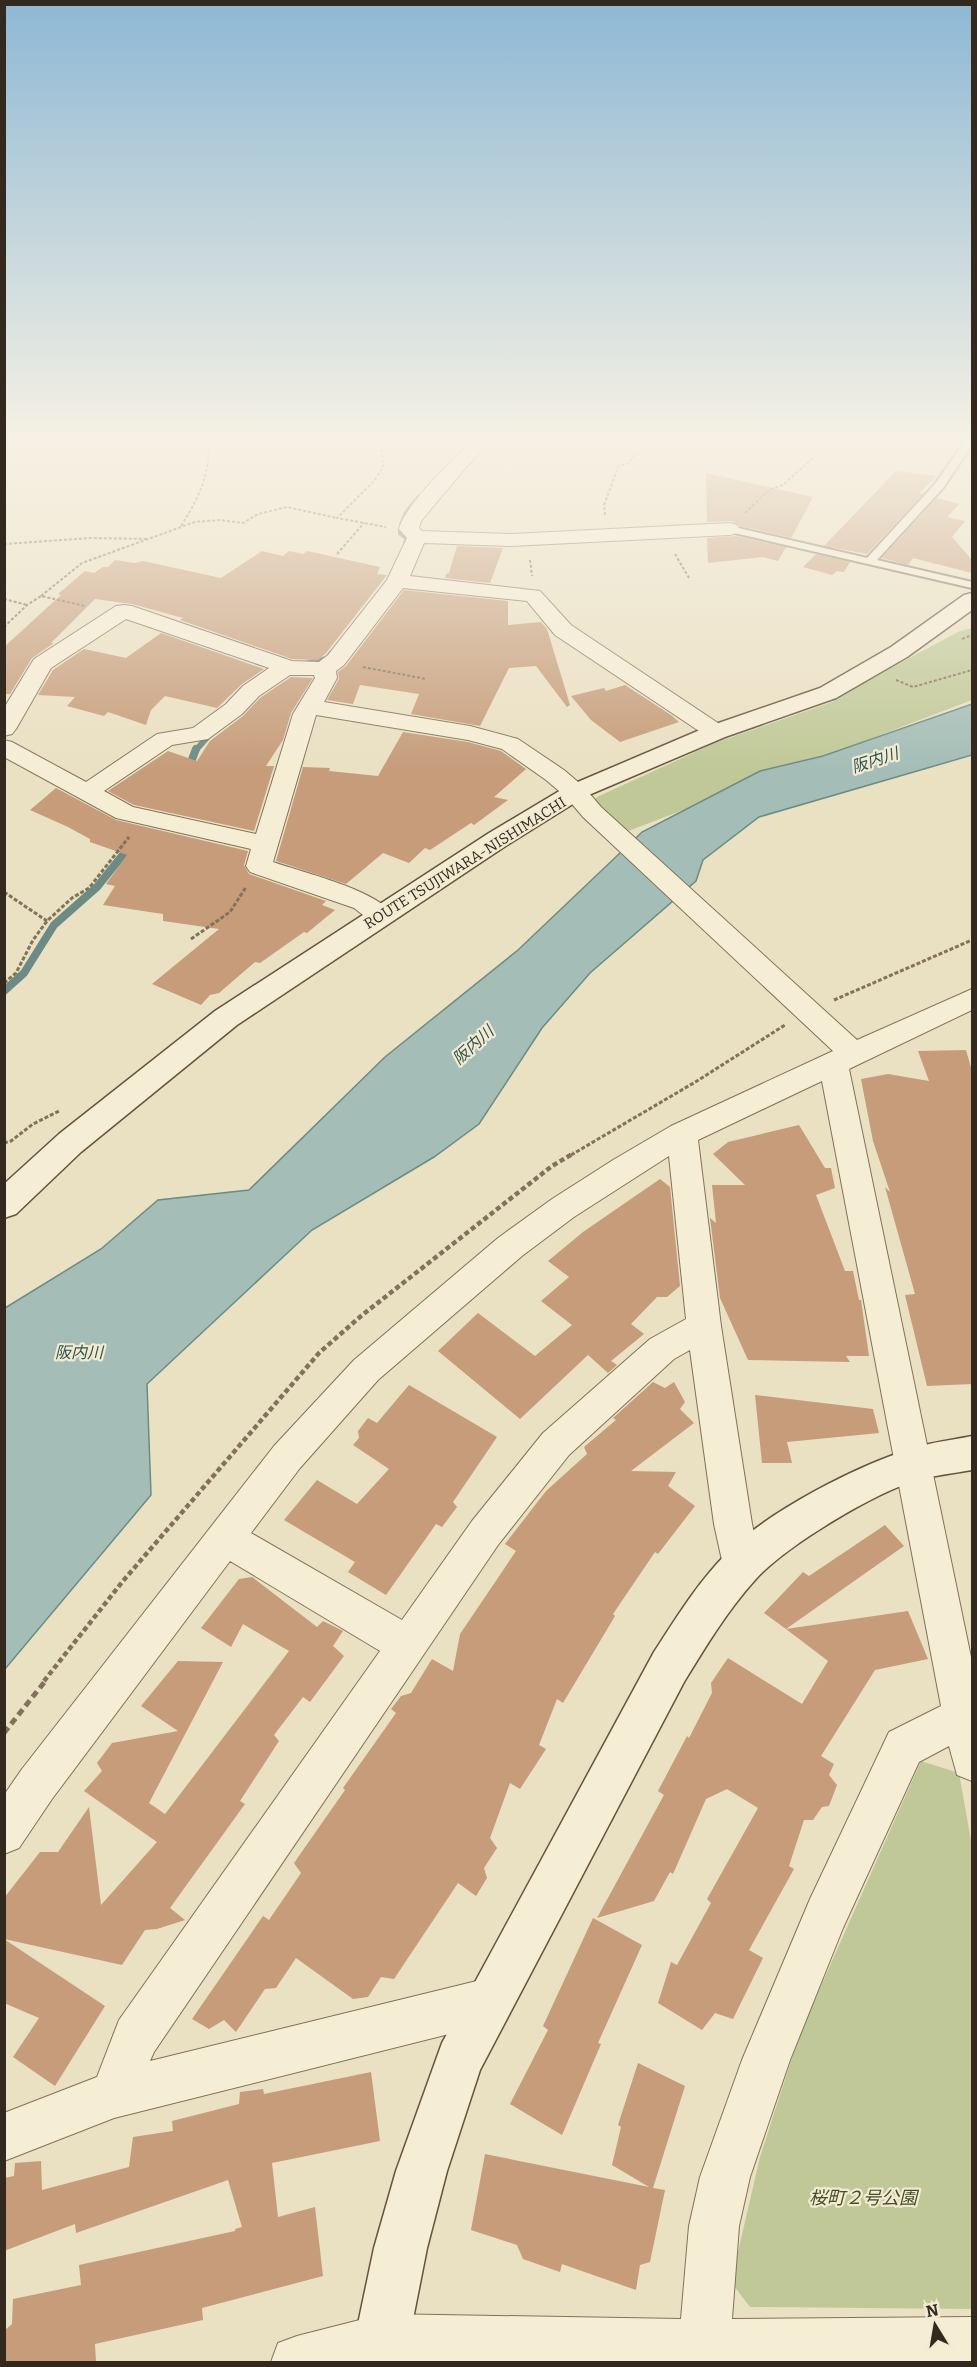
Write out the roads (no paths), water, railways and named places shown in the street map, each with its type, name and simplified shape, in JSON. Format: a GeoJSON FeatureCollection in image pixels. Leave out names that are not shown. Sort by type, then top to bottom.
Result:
{"type":"FeatureCollection","features":[{"type":"Feature","properties":{"kind":"main road","name":"ROUTE TSUJIWARA-NISHIMACHI"},"geometry":{"type":"LineString","coordinates":[[4,1205],[69,1143],[226,1018],[498,839],[584,802],[716,732],[828,693],[899,652],[972,600]]}},
{"type":"Feature","properties":{"kind":"main road"},"geometry":{"type":"LineString","coordinates":[[382,2351],[395,2265],[459,2060],[669,1667],[704,1611],[742,1565],[786,1530],[863,1485],[915,1464],[972,1453]]}},
{"type":"Feature","properties":{"kind":"street"},"geometry":{"type":"LineString","coordinates":[[85,793],[165,739],[200,734],[234,709],[251,691],[307,667],[397,581],[411,550]]}},
{"type":"Feature","properties":{"kind":"street"},"geometry":{"type":"LineString","coordinates":[[397,581],[533,595],[562,630],[716,732]]}},
{"type":"Feature","properties":{"kind":"street"},"geometry":{"type":"LineString","coordinates":[[4,729],[42,663],[124,611],[307,667],[326,678],[305,714],[263,855]]}},
{"type":"Feature","properties":{"kind":"street"},"geometry":{"type":"LineString","coordinates":[[310,707],[470,733],[510,744],[555,775],[809,1010],[843,1059],[920,1503],[972,1760]]}},
{"type":"Feature","properties":{"kind":"street"},"geometry":{"type":"LineString","coordinates":[[4,747],[125,813],[151,818],[263,855],[363,902],[381,916]]}},
{"type":"Feature","properties":{"kind":"street"},"geometry":{"type":"LineString","coordinates":[[4,1833],[37,1784],[287,1457],[366,1370],[510,1247],[624,1168],[682,1134],[843,1059],[968,1008]]}},
{"type":"Feature","properties":{"kind":"street"},"geometry":{"type":"LineString","coordinates":[[682,1134],[704,1326],[733,1524],[742,1565]]}},
{"type":"Feature","properties":{"kind":"street"},"geometry":{"type":"LineString","coordinates":[[114,2094],[136,2037],[485,1533],[556,1444],[662,1349],[704,1326]]}},
{"type":"Feature","properties":{"kind":"street"},"geometry":{"type":"LineString","coordinates":[[225,1538],[407,1645]]}},
{"type":"Feature","properties":{"kind":"street"},"geometry":{"type":"LineString","coordinates":[[703,2354],[714,2226],[725,2177],[783,2018],[826,1915],[904,1747],[963,1717]]}},
{"type":"Feature","properties":{"kind":"street"},"geometry":{"type":"LineString","coordinates":[[4,2137],[114,2094],[489,2001]]}},
{"type":"Feature","properties":{"kind":"street"},"geometry":{"type":"LineString","coordinates":[[297,2362],[382,2351],[703,2354],[972,2343]]}},
{"type":"Feature","properties":{"kind":"lane"},"geometry":{"type":"LineString","coordinates":[[824,550],[972,585]]}},
{"type":"Feature","properties":{"kind":"lane"},"geometry":{"type":"LineString","coordinates":[[870,561],[880,550]]}},
{"type":"Feature","properties":{"kind":"water","name":"阪内川"},"geometry":{"type":"Polygon","coordinates":[[[972,704],[972,755],[759,817],[703,860],[696,881],[590,973],[542,1028],[479,1124],[434,1157],[312,1230],[147,1384],[151,1495],[5,1669],[5,1308],[101,1249],[158,1200],[249,1190],[385,1057],[518,950],[642,832],[760,771],[823,756],[972,704]]]}},
{"type":"Feature","properties":{"kind":"waterway"},"geometry":{"type":"LineString","coordinates":[[301,665],[327,659],[332,653]]}},
{"type":"Feature","properties":{"kind":"waterway"},"geometry":{"type":"LineString","coordinates":[[195,751],[212,732]]}},
{"type":"Feature","properties":{"kind":"waterway"},"geometry":{"type":"LineString","coordinates":[[188,770],[195,751]]}},
{"type":"Feature","properties":{"kind":"waterway"},"geometry":{"type":"LineString","coordinates":[[4,991],[24,973],[54,925],[97,887],[130,846]]}},
{"type":"Feature","properties":{"kind":"park label","name":"桜町２号公園"},"geometry":{"type":"Point","coordinates":[863,2198]}}]}
